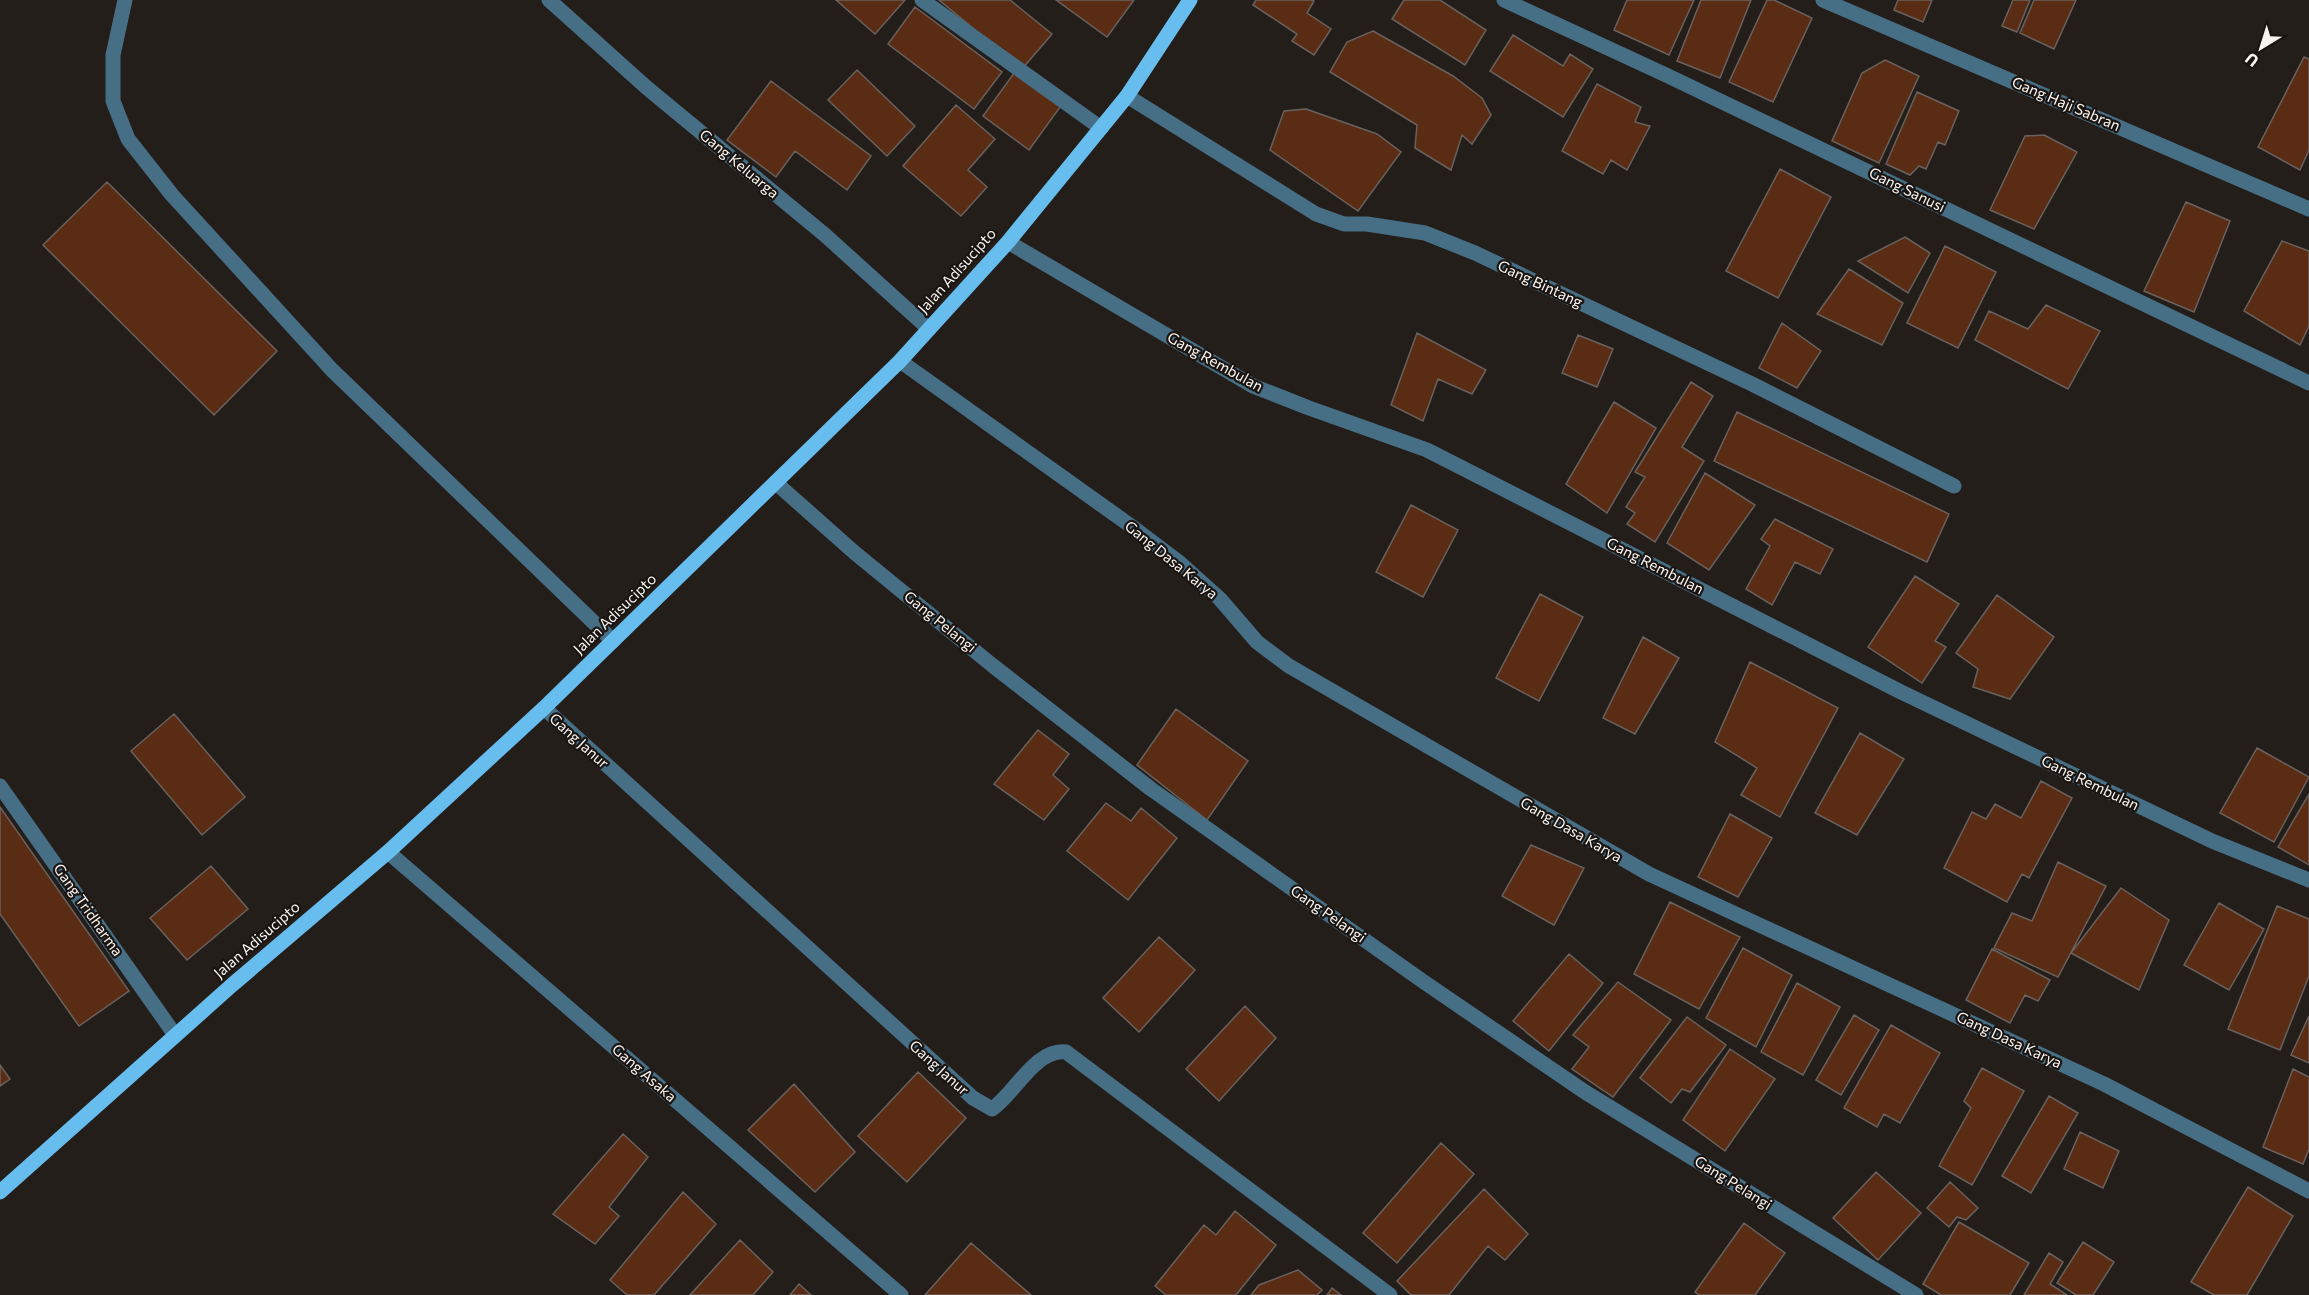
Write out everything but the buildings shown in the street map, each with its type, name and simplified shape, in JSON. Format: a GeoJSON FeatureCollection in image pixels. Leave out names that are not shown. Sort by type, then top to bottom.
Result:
{"type":"FeatureCollection","features":[{"type":"Feature","properties":{"kind":"main road","name":"Jalan Adisucipto"},"geometry":{"type":"LineString","coordinates":[[0,1192],[175,1035],[388,852],[544,708],[900,361],[1008,242],[1127,96],[1190,0]]}},
{"type":"Feature","properties":{"kind":"street"},"geometry":{"type":"LineString","coordinates":[[125,0],[113,55],[113,100],[128,140],[172,195],[332,370],[613,641]]}},
{"type":"Feature","properties":{"kind":"street","name":"Gang Keluarga"},"geometry":{"type":"LineString","coordinates":[[549,0],[646,87],[825,235],[929,329]]}},
{"type":"Feature","properties":{"kind":"street"},"geometry":{"type":"LineString","coordinates":[[922,0],[1101,128]]}},
{"type":"Feature","properties":{"kind":"street","name":"Gang Sanusi"},"geometry":{"type":"LineString","coordinates":[[1504,0],[1666,75],[2309,383]]}},
{"type":"Feature","properties":{"kind":"street","name":"Gang Haji Sabran"},"geometry":{"type":"LineString","coordinates":[[1823,0],[2309,209]]}},
{"type":"Feature","properties":{"kind":"street","name":"Gang Bintang"},"geometry":{"type":"LineString","coordinates":[[1127,96],[1316,214],[1356,226],[1367,224],[1425,232],[1752,384],[1954,486]]}},
{"type":"Feature","properties":{"kind":"street","name":"Gang Rembulan"},"geometry":{"type":"LineString","coordinates":[[1008,242],[1253,386],[1427,450],[1901,693],[2212,841],[2309,879]]}},
{"type":"Feature","properties":{"kind":"street","name":"Gang Dasa Karya"},"geometry":{"type":"LineString","coordinates":[[900,361],[1131,526],[1180,564],[1220,598],[1257,642],[1289,666],[1649,874],[2104,1084],[2309,1191]]}},
{"type":"Feature","properties":{"kind":"street","name":"Gang Pelangi"},"geometry":{"type":"LineString","coordinates":[[776,483],[855,553],[1151,789],[1424,982],[1585,1092],[1916,1295]]}},
{"type":"Feature","properties":{"kind":"street","name":"Gang Janur"},"geometry":{"type":"LineString","coordinates":[[544,708],[973,1098],[992,1109],[1044,1055],[1057,1051],[1066,1052],[1389,1295]]}},
{"type":"Feature","properties":{"kind":"street","name":"Gang Tridharma"},"geometry":{"type":"LineString","coordinates":[[0,786],[175,1035]]}},
{"type":"Feature","properties":{"kind":"street","name":"Gang Asaka"},"geometry":{"type":"LineString","coordinates":[[388,852],[901,1295]]}}]}
